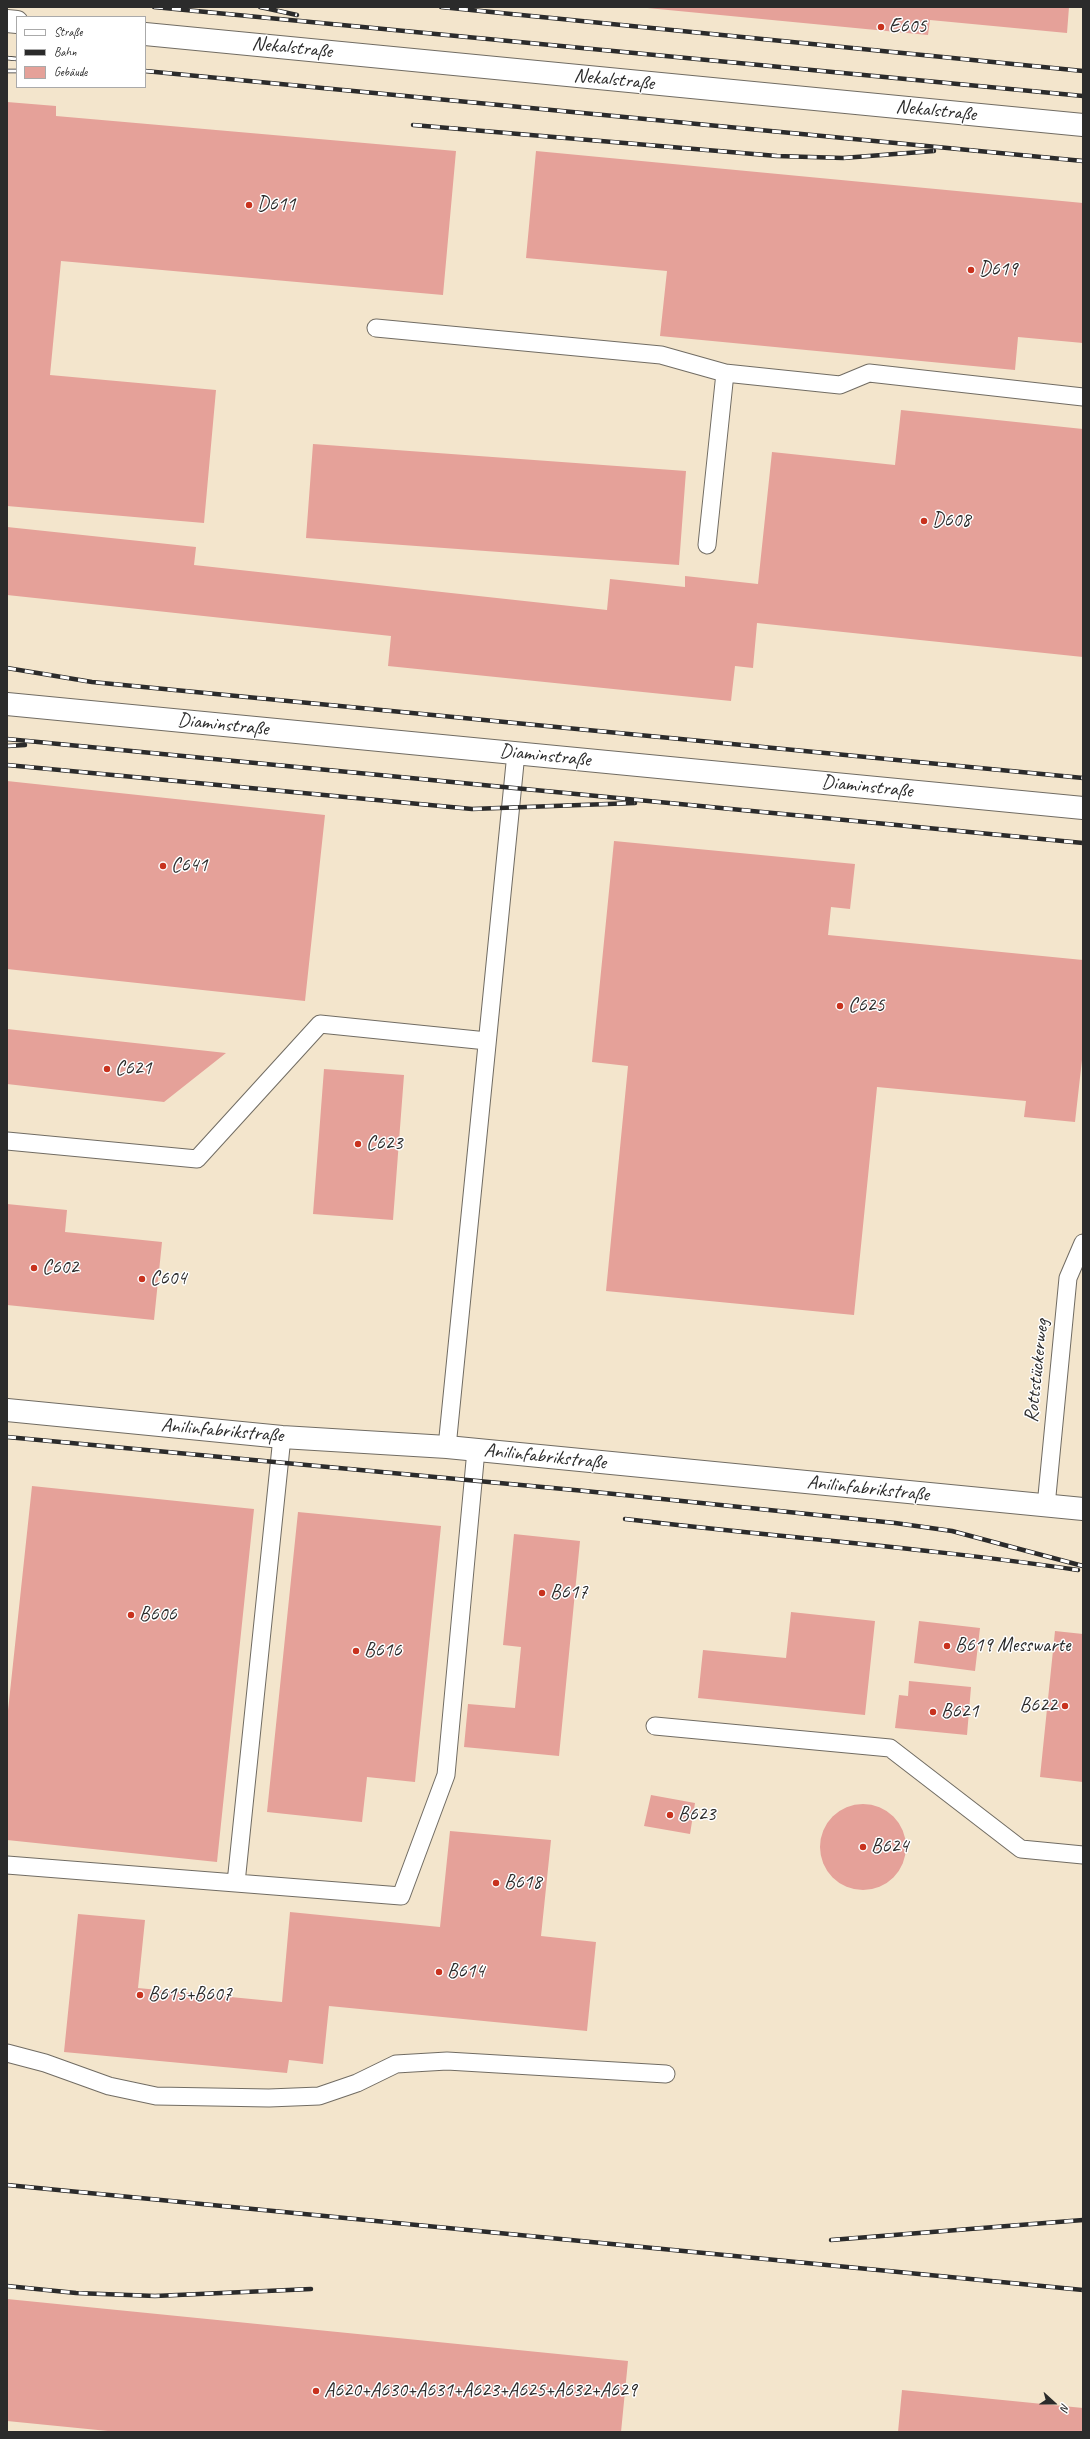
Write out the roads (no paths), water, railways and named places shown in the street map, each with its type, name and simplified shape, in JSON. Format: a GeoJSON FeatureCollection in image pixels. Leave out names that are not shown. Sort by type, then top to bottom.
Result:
{"type":"FeatureCollection","features":[{"type":"Feature","properties":{"kind":"street","name":"Nekalstraße"},"geometry":{"type":"LineString","coordinates":[[146,34],[1083,125]]}},
{"type":"Feature","properties":{"kind":"street","name":"Diaminstraße"},"geometry":{"type":"LineString","coordinates":[[7,704],[1083,808]]}},
{"type":"Feature","properties":{"kind":"street","name":"Anilinfabrikstraße"},"geometry":{"type":"LineString","coordinates":[[7,1410],[282,1437],[447,1447],[1083,1510]]}},
{"type":"Feature","properties":{"kind":"lane"},"geometry":{"type":"LineString","coordinates":[[376,328],[661,355],[725,373],[840,385],[869,374],[1083,397]]}},
{"type":"Feature","properties":{"kind":"lane"},"geometry":{"type":"LineString","coordinates":[[707,545],[725,373]]}},
{"type":"Feature","properties":{"kind":"lane"},"geometry":{"type":"LineString","coordinates":[[447,1447],[516,753]]}},
{"type":"Feature","properties":{"kind":"lane"},"geometry":{"type":"LineString","coordinates":[[7,1141],[197,1159],[320,1024],[487,1041]]}},
{"type":"Feature","properties":{"kind":"lane","name":"Rottstückerweg"},"geometry":{"type":"LineString","coordinates":[[1046,1506],[1068,1278],[1083,1243]]}},
{"type":"Feature","properties":{"kind":"lane"},"geometry":{"type":"LineString","coordinates":[[236,1883],[282,1437]]}},
{"type":"Feature","properties":{"kind":"lane"},"geometry":{"type":"LineString","coordinates":[[7,1865],[401,1896],[446,1775],[476,1450]]}},
{"type":"Feature","properties":{"kind":"lane"},"geometry":{"type":"LineString","coordinates":[[655,1726],[890,1748],[1022,1849],[1083,1854]]}},
{"type":"Feature","properties":{"kind":"lane"},"geometry":{"type":"LineString","coordinates":[[7,2053],[46,2063],[109,2086],[156,2096],[269,2098],[319,2096],[357,2083],[396,2064],[448,2061],[666,2074]]}},
{"type":"Feature","properties":{"kind":"railway"},"geometry":{"type":"LineString","coordinates":[[154,7],[1083,96]]}},
{"type":"Feature","properties":{"kind":"railway"},"geometry":{"type":"LineString","coordinates":[[260,7],[297,15]]}},
{"type":"Feature","properties":{"kind":"railway"},"geometry":{"type":"LineString","coordinates":[[441,7],[1083,71]]}},
{"type":"Feature","properties":{"kind":"railway"},"geometry":{"type":"LineString","coordinates":[[7,58],[16,59]]}},
{"type":"Feature","properties":{"kind":"railway"},"geometry":{"type":"LineString","coordinates":[[7,71],[16,71]]}},
{"type":"Feature","properties":{"kind":"railway"},"geometry":{"type":"LineString","coordinates":[[146,71],[1083,161]]}},
{"type":"Feature","properties":{"kind":"railway"},"geometry":{"type":"LineString","coordinates":[[413,125],[777,156],[843,158],[934,151]]}},
{"type":"Feature","properties":{"kind":"railway"},"geometry":{"type":"LineString","coordinates":[[7,668],[92,682],[1083,778]]}},
{"type":"Feature","properties":{"kind":"railway"},"geometry":{"type":"LineString","coordinates":[[7,739],[1083,843]]}},
{"type":"Feature","properties":{"kind":"railway"},"geometry":{"type":"LineString","coordinates":[[7,746],[25,745]]}},
{"type":"Feature","properties":{"kind":"railway"},"geometry":{"type":"LineString","coordinates":[[7,765],[472,809],[635,803]]}},
{"type":"Feature","properties":{"kind":"railway"},"geometry":{"type":"LineString","coordinates":[[7,1437],[585,1491],[895,1523],[952,1531],[1083,1566]]}},
{"type":"Feature","properties":{"kind":"railway"},"geometry":{"type":"LineString","coordinates":[[625,1519],[965,1555],[1078,1570]]}},
{"type":"Feature","properties":{"kind":"railway"},"geometry":{"type":"LineString","coordinates":[[7,2185],[1083,2290]]}},
{"type":"Feature","properties":{"kind":"railway"},"geometry":{"type":"LineString","coordinates":[[831,2240],[1083,2220]]}},
{"type":"Feature","properties":{"kind":"railway"},"geometry":{"type":"LineString","coordinates":[[7,2286],[76,2293],[155,2296],[311,2289]]}},
{"type":"Feature","properties":{"kind":"place","name":"E605"},"geometry":{"type":"Point","coordinates":[881,27]}},
{"type":"Feature","properties":{"kind":"place","name":"D611"},"geometry":{"type":"Point","coordinates":[249,205]}},
{"type":"Feature","properties":{"kind":"place","name":"D619"},"geometry":{"type":"Point","coordinates":[971,270]}},
{"type":"Feature","properties":{"kind":"place","name":"D608"},"geometry":{"type":"Point","coordinates":[924,521]}},
{"type":"Feature","properties":{"kind":"place","name":"C641"},"geometry":{"type":"Point","coordinates":[163,866]}},
{"type":"Feature","properties":{"kind":"place","name":"C625"},"geometry":{"type":"Point","coordinates":[840,1006]}},
{"type":"Feature","properties":{"kind":"place","name":"C621"},"geometry":{"type":"Point","coordinates":[107,1069]}},
{"type":"Feature","properties":{"kind":"place","name":"C623"},"geometry":{"type":"Point","coordinates":[358,1144]}},
{"type":"Feature","properties":{"kind":"place","name":"C602"},"geometry":{"type":"Point","coordinates":[34,1268]}},
{"type":"Feature","properties":{"kind":"place","name":"C604"},"geometry":{"type":"Point","coordinates":[142,1279]}},
{"type":"Feature","properties":{"kind":"place","name":"B617"},"geometry":{"type":"Point","coordinates":[542,1593]}},
{"type":"Feature","properties":{"kind":"place","name":"B606"},"geometry":{"type":"Point","coordinates":[131,1615]}},
{"type":"Feature","properties":{"kind":"place","name":"B619 Messwarte"},"geometry":{"type":"Point","coordinates":[947,1646]}},
{"type":"Feature","properties":{"kind":"place","name":"B616"},"geometry":{"type":"Point","coordinates":[356,1651]}},
{"type":"Feature","properties":{"kind":"place","name":"B622"},"geometry":{"type":"Point","coordinates":[1065,1706]}},
{"type":"Feature","properties":{"kind":"place","name":"B621"},"geometry":{"type":"Point","coordinates":[933,1712]}},
{"type":"Feature","properties":{"kind":"place","name":"B623"},"geometry":{"type":"Point","coordinates":[670,1815]}},
{"type":"Feature","properties":{"kind":"place","name":"B624"},"geometry":{"type":"Point","coordinates":[863,1847]}},
{"type":"Feature","properties":{"kind":"place","name":"B618"},"geometry":{"type":"Point","coordinates":[496,1883]}},
{"type":"Feature","properties":{"kind":"place","name":"B614"},"geometry":{"type":"Point","coordinates":[439,1972]}},
{"type":"Feature","properties":{"kind":"place","name":"B615+B607"},"geometry":{"type":"Point","coordinates":[140,1995]}},
{"type":"Feature","properties":{"kind":"place","name":"A620+A630+A631+A623+A625+A632+A629"},"geometry":{"type":"Point","coordinates":[316,2391]}}]}
